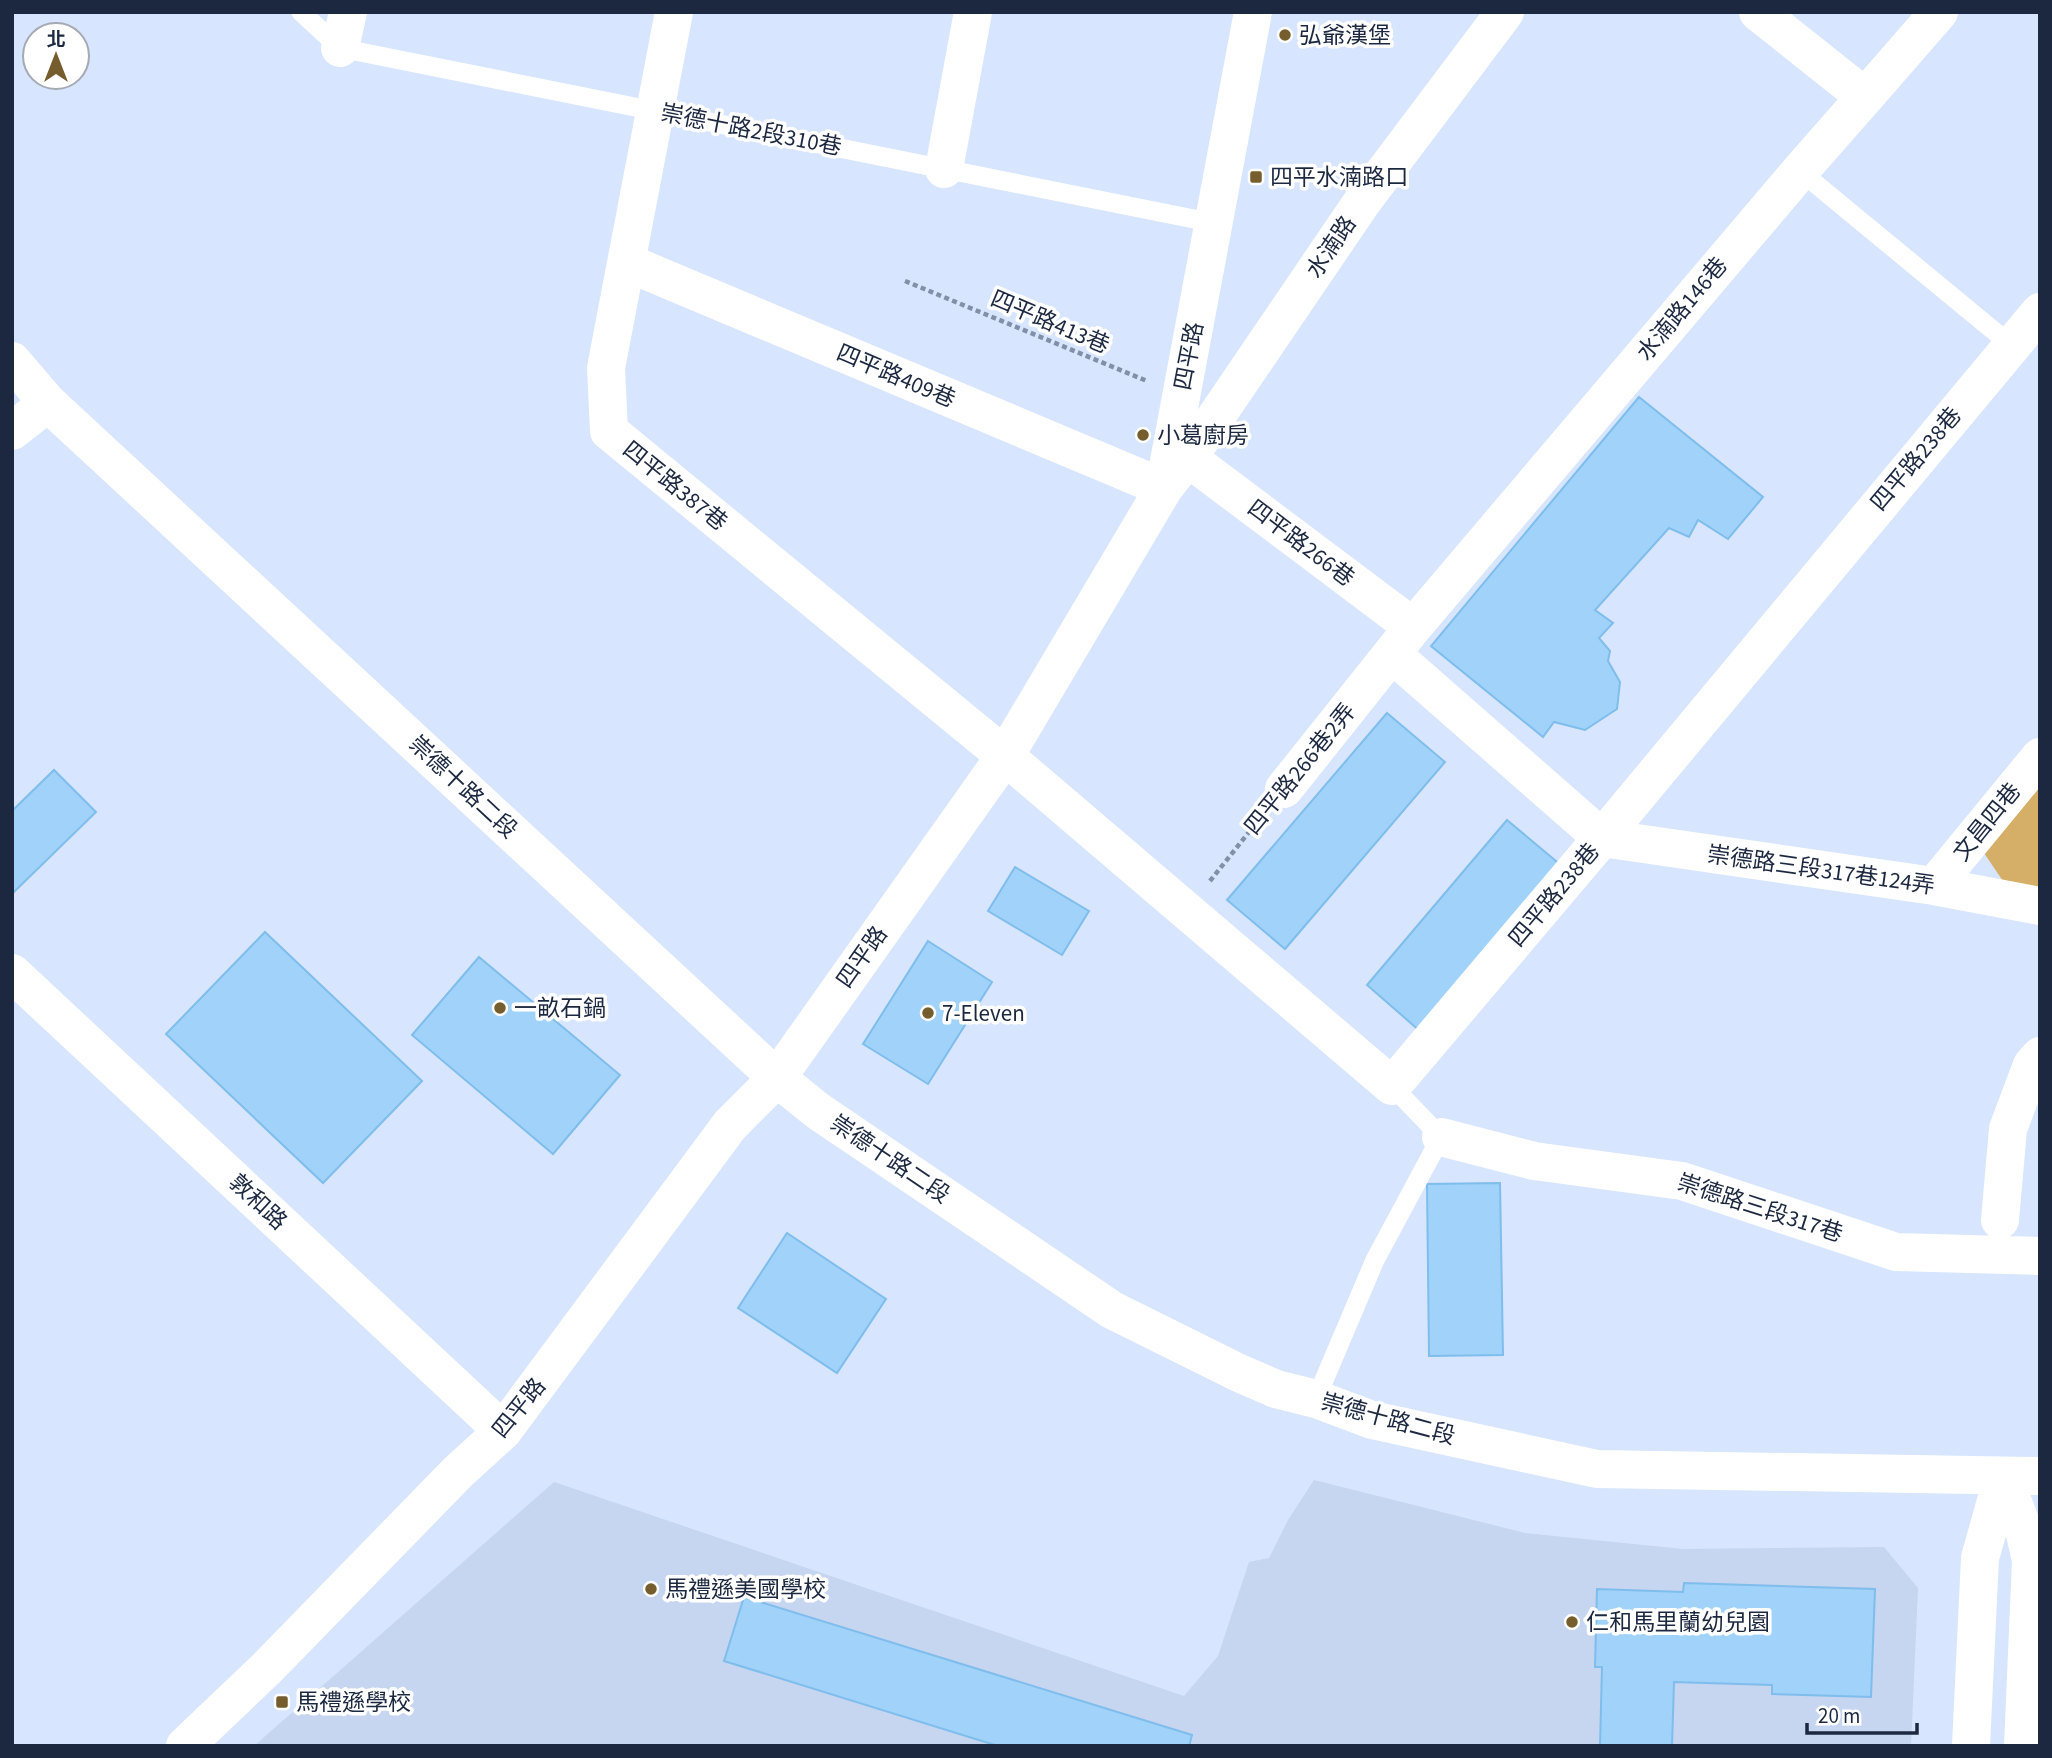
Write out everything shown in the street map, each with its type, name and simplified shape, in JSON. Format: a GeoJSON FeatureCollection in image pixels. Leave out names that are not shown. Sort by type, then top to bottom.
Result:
{"type":"FeatureCollection","features":[{"type":"Feature","properties":{"kind":"street","name":"四平路387巷"},"geometry":{"type":"LineString","coordinates":[[674,12],[606,369],[608,431],[1005,756]]}},
{"type":"Feature","properties":{"kind":"street"},"geometry":{"type":"LineString","coordinates":[[944,169],[973,12]]}},
{"type":"Feature","properties":{"kind":"street","name":"四平路"},"geometry":{"type":"LineString","coordinates":[[185,1746],[267,1668],[458,1472],[503,1431],[730,1125],[777,1078],[1005,756],[1164,488],[1253,12]]}},
{"type":"Feature","properties":{"kind":"street","name":"水湳路"},"geometry":{"type":"LineString","coordinates":[[1164,488],[1188,458],[1362,202],[1505,12]]}},
{"type":"Feature","properties":{"kind":"street"},"geometry":{"type":"LineString","coordinates":[[1758,12],[1865,97]]}},
{"type":"Feature","properties":{"kind":"street","name":"水湳路146巷"},"geometry":{"type":"LineString","coordinates":[[1403,641],[1800,171],[1939,12]]}},
{"type":"Feature","properties":{"kind":"street","name":"四平路409巷"},"geometry":{"type":"LineString","coordinates":[[628,263],[1164,488]]}},
{"type":"Feature","properties":{"kind":"street","name":"四平路238巷"},"geometry":{"type":"LineString","coordinates":[[1392,1086],[2040,312]]}},
{"type":"Feature","properties":{"kind":"street","name":"崇德十路二段"},"geometry":{"type":"LineString","coordinates":[[12,360],[48,403],[777,1078],[818,1111],[1112,1310],[1276,1389],[1316,1399],[1372,1420],[1597,1468],[2021,1476]]}},
{"type":"Feature","properties":{"kind":"street"},"geometry":{"type":"LineString","coordinates":[[12,431],[48,403]]}},
{"type":"Feature","properties":{"kind":"street","name":"四平路266巷"},"geometry":{"type":"LineString","coordinates":[[1188,458],[1403,641],[1602,838]]}},
{"type":"Feature","properties":{"kind":"street","name":"四平路266巷2弄"},"geometry":{"type":"LineString","coordinates":[[1284,789],[1403,641]]}},
{"type":"Feature","properties":{"kind":"street"},"geometry":{"type":"LineString","coordinates":[[1005,756],[1392,1086]]}},
{"type":"Feature","properties":{"kind":"street","name":"文昌四巷"},"geometry":{"type":"LineString","coordinates":[[1934,886],[2040,757]]}},
{"type":"Feature","properties":{"kind":"street","name":"崇德路三段317巷124弄"},"geometry":{"type":"LineString","coordinates":[[1602,838],[1934,886],[2040,906]]}},
{"type":"Feature","properties":{"kind":"street","name":"敦和路"},"geometry":{"type":"LineString","coordinates":[[12,973],[503,1431]]}},
{"type":"Feature","properties":{"kind":"street"},"geometry":{"type":"LineString","coordinates":[[2000,1220],[2008,1129],[2032,1065],[2040,1056]]}},
{"type":"Feature","properties":{"kind":"street","name":"崇德路三段317巷"},"geometry":{"type":"LineString","coordinates":[[1441,1137],[1534,1161],[1682,1181],[1896,1252],[2040,1256]]}},
{"type":"Feature","properties":{"kind":"street"},"geometry":{"type":"LineString","coordinates":[[1971,1746],[1980,1558],[2021,1476]]}},
{"type":"Feature","properties":{"kind":"street"},"geometry":{"type":"LineString","coordinates":[[2021,1476],[2025,1534],[2031,1560],[2023,1746]]}},
{"type":"Feature","properties":{"kind":"lane","name":"崇德十路2段310巷"},"geometry":{"type":"LineString","coordinates":[[301,12],[344,30],[656,111],[1214,223]]}},
{"type":"Feature","properties":{"kind":"lane"},"geometry":{"type":"LineString","coordinates":[[1800,171],[2011,345]]}},
{"type":"Feature","properties":{"kind":"lane"},"geometry":{"type":"LineString","coordinates":[[1316,1399],[1375,1260],[1441,1137],[1392,1086]]}},
{"type":"Feature","properties":{"kind":"path","name":"四平路413巷"},"geometry":{"type":"LineString","coordinates":[[905,281],[1182,395]]}},
{"type":"Feature","properties":{"kind":"path","name":"四平路266巷2弄"},"geometry":{"type":"LineString","coordinates":[[1186,911],[1284,789]]}},
{"type":"Feature","properties":{"kind":"shaded area"},"geometry":{"type":"Polygon","coordinates":[[[2040,781],[2040,892],[2009,890],[1982,850],[2040,781]]]}},
{"type":"Feature","properties":{"kind":"shaded area"},"geometry":{"type":"Polygon","coordinates":[[[1314,1480],[1525,1533],[1683,1549],[1884,1547],[1918,1588],[1911,1746],[254,1746],[554,1482],[1184,1696],[1218,1656],[1249,1562],[1269,1558],[1288,1520],[1314,1480]]]}},
{"type":"Feature","properties":{"kind":"building"},"geometry":{"type":"Polygon","coordinates":[[[1639,397],[1763,497],[1728,539],[1698,520],[1689,537],[1669,528],[1595,610],[1613,623],[1599,638],[1610,651],[1608,661],[1620,682],[1617,709],[1585,730],[1554,722],[1543,737],[1431,646],[1639,397]]]}},
{"type":"Feature","properties":{"kind":"building"},"geometry":{"type":"Polygon","coordinates":[[[1387,713],[1445,762],[1285,949],[1227,900],[1387,713]]]}},
{"type":"Feature","properties":{"kind":"building"},"geometry":{"type":"Polygon","coordinates":[[[54,770],[96,812],[13,893],[12,811],[54,770]]]}},
{"type":"Feature","properties":{"kind":"building"},"geometry":{"type":"Polygon","coordinates":[[[1507,820],[1562,866],[1421,1032],[1367,985],[1507,820]]]}},
{"type":"Feature","properties":{"kind":"building"},"geometry":{"type":"Polygon","coordinates":[[[1015,867],[1089,911],[1062,955],[988,911],[1015,867]]]}},
{"type":"Feature","properties":{"kind":"building"},"geometry":{"type":"Polygon","coordinates":[[[265,932],[422,1081],[323,1183],[166,1034],[265,932]]]}},
{"type":"Feature","properties":{"kind":"building","name":"7-Eleven"},"geometry":{"type":"Polygon","coordinates":[[[928,941],[992,982],[928,1084],[863,1044],[928,941]]]}},
{"type":"Feature","properties":{"kind":"building"},"geometry":{"type":"Polygon","coordinates":[[[479,957],[620,1075],[553,1154],[412,1035],[479,957]]]}},
{"type":"Feature","properties":{"kind":"building"},"geometry":{"type":"Polygon","coordinates":[[[1500,1183],[1503,1355],[1429,1356],[1427,1184],[1500,1183]]]}},
{"type":"Feature","properties":{"kind":"building"},"geometry":{"type":"Polygon","coordinates":[[[787,1233],[886,1299],[837,1373],[738,1308],[787,1233]]]}},
{"type":"Feature","properties":{"kind":"building"},"geometry":{"type":"Polygon","coordinates":[[[1684,1583],[1875,1589],[1871,1697],[1772,1694],[1772,1685],[1674,1682],[1672,1746],[1600,1746],[1602,1667],[1595,1667],[1597,1589],[1683,1592],[1684,1583]]]}},
{"type":"Feature","properties":{"kind":"building"},"geometry":{"type":"Polygon","coordinates":[[[744,1597],[1192,1735],[1189,1746],[998,1746],[724,1661],[744,1597]]]}},
{"type":"Feature","properties":{"kind":"place","name":"弘爺漢堡"},"geometry":{"type":"Point","coordinates":[1285,35]}},
{"type":"Feature","properties":{"kind":"place","name":"四平水湳路口"},"geometry":{"type":"Point","coordinates":[1256,177]}},
{"type":"Feature","properties":{"kind":"place","name":"小葛廚房"},"geometry":{"type":"Point","coordinates":[1143,435]}},
{"type":"Feature","properties":{"kind":"place","name":"一畝石鍋"},"geometry":{"type":"Point","coordinates":[500,1008]}},
{"type":"Feature","properties":{"kind":"place","name":"7-Eleven"},"geometry":{"type":"Point","coordinates":[928,1013]}},
{"type":"Feature","properties":{"kind":"place","name":"馬禮遜美國學校"},"geometry":{"type":"Point","coordinates":[651,1589]}},
{"type":"Feature","properties":{"kind":"place","name":"仁和馬里蘭幼兒園"},"geometry":{"type":"Point","coordinates":[1572,1622]}},
{"type":"Feature","properties":{"kind":"place","name":"馬禮遜學校"},"geometry":{"type":"Point","coordinates":[282,1702]}}]}
